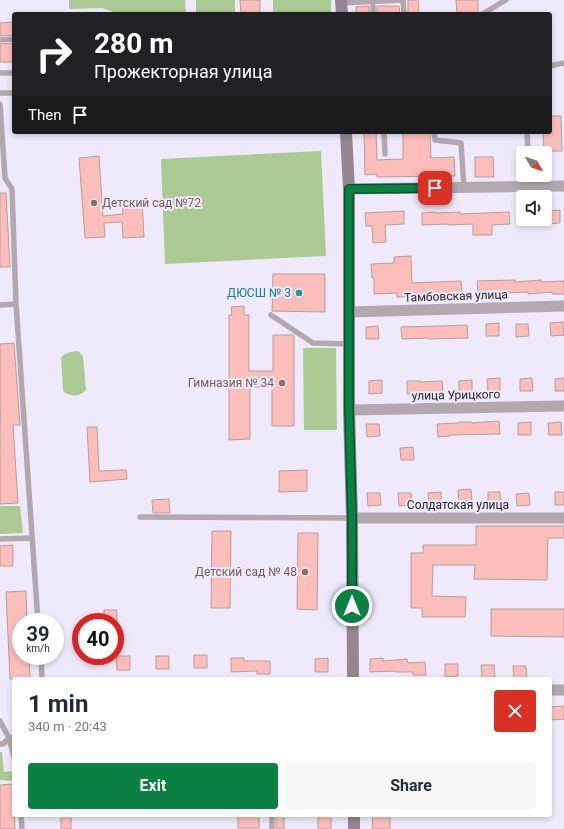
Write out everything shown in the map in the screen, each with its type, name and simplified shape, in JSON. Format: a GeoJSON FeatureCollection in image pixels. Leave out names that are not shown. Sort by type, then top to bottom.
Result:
{"type":"FeatureCollection","features":[{"type":"Feature","properties":{"kind":"street"},"geometry":{"type":"LineString","coordinates":[[346,134],[349,189],[349,410],[352,518],[353,677]]}},
{"type":"Feature","properties":{"kind":"street"},"geometry":{"type":"LineString","coordinates":[[349,189],[564,186]]}},
{"type":"Feature","properties":{"kind":"street","name":"Тамбовская улица"},"geometry":{"type":"LineString","coordinates":[[349,312],[564,306]]}},
{"type":"Feature","properties":{"kind":"street","name":"улица Урицкого"},"geometry":{"type":"LineString","coordinates":[[349,410],[564,406]]}},
{"type":"Feature","properties":{"kind":"street","name":"Солдатская улица"},"geometry":{"type":"LineString","coordinates":[[352,518],[564,518]]}},
{"type":"Feature","properties":{"kind":"street"},"geometry":{"type":"LineString","coordinates":[[552,690],[564,690]]}},
{"type":"Feature","properties":{"kind":"street"},"geometry":{"type":"LineString","coordinates":[[354,817],[354,829]]}},
{"type":"Feature","properties":{"kind":"lane"},"geometry":{"type":"LineString","coordinates":[[341,6],[373,1],[403,0],[404,12]]}},
{"type":"Feature","properties":{"kind":"lane"},"geometry":{"type":"LineString","coordinates":[[486,12],[506,0]]}},
{"type":"Feature","properties":{"kind":"lane"},"geometry":{"type":"LineString","coordinates":[[373,1],[373,12]]}},
{"type":"Feature","properties":{"kind":"lane"},"geometry":{"type":"LineString","coordinates":[[0,40],[12,39]]}},
{"type":"Feature","properties":{"kind":"lane"},"geometry":{"type":"LineString","coordinates":[[552,66],[564,63]]}},
{"type":"Feature","properties":{"kind":"lane"},"geometry":{"type":"LineString","coordinates":[[0,73],[12,73]]}},
{"type":"Feature","properties":{"kind":"lane"},"geometry":{"type":"LineString","coordinates":[[0,93],[12,92]]}},
{"type":"Feature","properties":{"kind":"lane"},"geometry":{"type":"LineString","coordinates":[[0,104],[6,178],[12,189],[16,304],[37,613]]}},
{"type":"Feature","properties":{"kind":"lane"},"geometry":{"type":"LineString","coordinates":[[384,134],[385,154]]}},
{"type":"Feature","properties":{"kind":"lane"},"geometry":{"type":"LineString","coordinates":[[434,134],[435,140],[461,143],[464,188]]}},
{"type":"Feature","properties":{"kind":"lane"},"geometry":{"type":"LineString","coordinates":[[527,134],[528,146]]}},
{"type":"Feature","properties":{"kind":"lane"},"geometry":{"type":"LineString","coordinates":[[530,182],[530,187]]}},
{"type":"Feature","properties":{"kind":"lane"},"geometry":{"type":"LineString","coordinates":[[0,305],[16,304]]}},
{"type":"Feature","properties":{"kind":"lane"},"geometry":{"type":"LineString","coordinates":[[271,315],[313,343],[349,344]]}},
{"type":"Feature","properties":{"kind":"lane"},"geometry":{"type":"LineString","coordinates":[[140,517],[352,518]]}},
{"type":"Feature","properties":{"kind":"lane"},"geometry":{"type":"LineString","coordinates":[[0,539],[32,538]]}},
{"type":"Feature","properties":{"kind":"lane"},"geometry":{"type":"LineString","coordinates":[[41,665],[42,677]]}},
{"type":"Feature","properties":{"kind":"lane"},"geometry":{"type":"LineString","coordinates":[[0,721],[12,738],[3,744],[0,744]]}},
{"type":"Feature","properties":{"kind":"lane"},"geometry":{"type":"LineString","coordinates":[[21,817],[22,829]]}},
{"type":"Feature","properties":{"kind":"lane"},"geometry":{"type":"LineString","coordinates":[[272,817],[272,829]]}},
{"type":"Feature","properties":{"kind":"green space"},"geometry":{"type":"Polygon","coordinates":[[[69,0],[185,0],[186,12],[113,12],[102,8],[69,9],[69,0]]]}},
{"type":"Feature","properties":{"kind":"green space"},"geometry":{"type":"Polygon","coordinates":[[[196,0],[235,0],[235,12],[196,12],[196,0]]]}},
{"type":"Feature","properties":{"kind":"green space"},"geometry":{"type":"Polygon","coordinates":[[[273,0],[331,0],[331,12],[273,12],[273,0]]]}},
{"type":"Feature","properties":{"kind":"green space"},"geometry":{"type":"Polygon","coordinates":[[[321,151],[326,256],[165,264],[161,159],[321,151]]]}},
{"type":"Feature","properties":{"kind":"green space"},"geometry":{"type":"Polygon","coordinates":[[[303,348],[336,348],[337,430],[304,430],[303,348]]]}},
{"type":"Feature","properties":{"kind":"green space"},"geometry":{"type":"Polygon","coordinates":[[[78,351],[83,356],[86,390],[81,394],[72,395],[63,391],[61,358],[66,353],[78,351]]]}},
{"type":"Feature","properties":{"kind":"green space"},"geometry":{"type":"Polygon","coordinates":[[[0,506],[20,506],[23,533],[0,534],[0,506]]]}},
{"type":"Feature","properties":{"kind":"green space"},"geometry":{"type":"Polygon","coordinates":[[[0,752],[2,752],[4,772],[12,771],[12,781],[0,780],[0,752]]]}},
{"type":"Feature","properties":{"kind":"building"},"geometry":{"type":"Polygon","coordinates":[[[240,0],[260,0],[260,12],[241,12],[240,0]]]}},
{"type":"Feature","properties":{"kind":"building"},"geometry":{"type":"Polygon","coordinates":[[[408,0],[418,0],[419,12],[408,12],[408,0]]]}},
{"type":"Feature","properties":{"kind":"building"},"geometry":{"type":"Polygon","coordinates":[[[456,0],[478,0],[478,12],[457,12],[456,0]]]}},
{"type":"Feature","properties":{"kind":"building"},"geometry":{"type":"Polygon","coordinates":[[[369,6],[369,12],[356,12],[356,7],[369,6]]]}},
{"type":"Feature","properties":{"kind":"building"},"geometry":{"type":"Polygon","coordinates":[[[377,6],[399,6],[400,12],[377,12],[377,6]]]}},
{"type":"Feature","properties":{"kind":"building"},"geometry":{"type":"Polygon","coordinates":[[[12,22],[12,35],[0,36],[0,23],[12,22]]]}},
{"type":"Feature","properties":{"kind":"building"},"geometry":{"type":"Polygon","coordinates":[[[12,43],[12,62],[0,62],[0,44],[12,43]]]}},
{"type":"Feature","properties":{"kind":"building"},"geometry":{"type":"Polygon","coordinates":[[[552,116],[561,116],[562,151],[552,151],[552,146],[544,146],[543,134],[552,134],[552,116]]]}},
{"type":"Feature","properties":{"kind":"building"},"geometry":{"type":"Polygon","coordinates":[[[364,134],[376,134],[377,160],[403,159],[403,134],[430,134],[431,158],[454,157],[455,176],[377,177],[377,174],[365,175],[364,134]]]}},
{"type":"Feature","properties":{"kind":"building"},"geometry":{"type":"Polygon","coordinates":[[[99,156],[103,216],[123,214],[122,202],[142,201],[144,237],[123,238],[122,222],[104,223],[105,237],[85,238],[79,158],[99,156]]]}},
{"type":"Feature","properties":{"kind":"building"},"geometry":{"type":"Polygon","coordinates":[[[475,157],[493,157],[494,177],[475,177],[475,157]]]}},
{"type":"Feature","properties":{"kind":"building"},"geometry":{"type":"Polygon","coordinates":[[[0,193],[6,193],[10,267],[0,267],[0,193]]]}},
{"type":"Feature","properties":{"kind":"building"},"geometry":{"type":"Polygon","coordinates":[[[560,210],[560,223],[552,224],[552,211],[560,210]]]}},
{"type":"Feature","properties":{"kind":"building"},"geometry":{"type":"Polygon","coordinates":[[[404,211],[404,224],[385,225],[386,242],[373,243],[372,226],[366,226],[365,213],[404,211]]]}},
{"type":"Feature","properties":{"kind":"building"},"geometry":{"type":"Polygon","coordinates":[[[460,212],[460,214],[509,212],[510,224],[492,225],[492,235],[473,235],[473,224],[422,225],[422,213],[460,212]]]}},
{"type":"Feature","properties":{"kind":"building"},"geometry":{"type":"Polygon","coordinates":[[[411,256],[412,283],[461,281],[462,294],[397,297],[397,293],[374,294],[374,278],[372,278],[371,264],[394,263],[394,257],[411,256]]]}},
{"type":"Feature","properties":{"kind":"building","name":"ДЮСШ № 3"},"geometry":{"type":"Polygon","coordinates":[[[273,274],[325,274],[325,312],[272,311],[273,274]]]}},
{"type":"Feature","properties":{"kind":"building"},"geometry":{"type":"Polygon","coordinates":[[[515,280],[515,282],[541,280],[541,282],[564,281],[564,294],[552,294],[552,292],[528,294],[528,292],[478,294],[477,281],[515,280]]]}},
{"type":"Feature","properties":{"kind":"building"},"geometry":{"type":"Polygon","coordinates":[[[244,306],[244,315],[249,315],[249,371],[273,371],[273,335],[294,336],[294,426],[272,426],[272,387],[250,387],[250,439],[229,440],[229,315],[232,315],[231,307],[244,306]]]}},
{"type":"Feature","properties":{"kind":"building"},"geometry":{"type":"Polygon","coordinates":[[[563,322],[564,335],[551,336],[550,323],[563,322]]]}},
{"type":"Feature","properties":{"kind":"building"},"geometry":{"type":"Polygon","coordinates":[[[499,323],[499,336],[486,336],[486,324],[499,323]]]}},
{"type":"Feature","properties":{"kind":"building"},"geometry":{"type":"Polygon","coordinates":[[[516,324],[528,324],[529,336],[516,337],[516,324]]]}},
{"type":"Feature","properties":{"kind":"building"},"geometry":{"type":"Polygon","coordinates":[[[467,325],[468,338],[402,339],[401,327],[467,325]]]}},
{"type":"Feature","properties":{"kind":"building"},"geometry":{"type":"Polygon","coordinates":[[[378,326],[379,339],[366,339],[366,327],[378,326]]]}},
{"type":"Feature","properties":{"kind":"building"},"geometry":{"type":"Polygon","coordinates":[[[14,343],[20,425],[13,425],[18,503],[0,504],[0,344],[14,343]]]}},
{"type":"Feature","properties":{"kind":"building"},"geometry":{"type":"Polygon","coordinates":[[[500,378],[500,391],[488,391],[487,379],[500,378]]]}},
{"type":"Feature","properties":{"kind":"building"},"geometry":{"type":"Polygon","coordinates":[[[532,378],[533,391],[520,391],[520,379],[532,378]]]}},
{"type":"Feature","properties":{"kind":"building"},"geometry":{"type":"Polygon","coordinates":[[[564,378],[564,391],[555,391],[555,379],[564,378]]]}},
{"type":"Feature","properties":{"kind":"building"},"geometry":{"type":"Polygon","coordinates":[[[382,380],[382,393],[369,394],[369,381],[382,380]]]}},
{"type":"Feature","properties":{"kind":"building"},"geometry":{"type":"Polygon","coordinates":[[[472,380],[472,392],[459,393],[459,381],[472,380]]]}},
{"type":"Feature","properties":{"kind":"building"},"geometry":{"type":"Polygon","coordinates":[[[407,381],[442,381],[443,393],[407,394],[407,381]]]}},
{"type":"Feature","properties":{"kind":"building"},"geometry":{"type":"Polygon","coordinates":[[[499,421],[500,434],[450,435],[438,437],[437,424],[499,421]]]}},
{"type":"Feature","properties":{"kind":"building"},"geometry":{"type":"Polygon","coordinates":[[[531,422],[531,435],[518,435],[518,423],[531,422]]]}},
{"type":"Feature","properties":{"kind":"building"},"geometry":{"type":"Polygon","coordinates":[[[561,422],[562,435],[549,435],[548,423],[561,422]]]}},
{"type":"Feature","properties":{"kind":"building"},"geometry":{"type":"Polygon","coordinates":[[[366,424],[379,424],[380,436],[367,437],[366,424]]]}},
{"type":"Feature","properties":{"kind":"building"},"geometry":{"type":"Polygon","coordinates":[[[87,427],[97,427],[99,471],[126,470],[127,479],[90,482],[87,427]]]}},
{"type":"Feature","properties":{"kind":"building"},"geometry":{"type":"Polygon","coordinates":[[[413,447],[414,460],[401,460],[400,448],[413,447]]]}},
{"type":"Feature","properties":{"kind":"building"},"geometry":{"type":"Polygon","coordinates":[[[307,470],[307,491],[279,492],[279,471],[307,470]]]}},
{"type":"Feature","properties":{"kind":"building"},"geometry":{"type":"Polygon","coordinates":[[[471,489],[472,502],[459,503],[458,490],[471,489]]]}},
{"type":"Feature","properties":{"kind":"building"},"geometry":{"type":"Polygon","coordinates":[[[441,492],[441,505],[429,505],[428,493],[441,492]]]}},
{"type":"Feature","properties":{"kind":"building"},"geometry":{"type":"Polygon","coordinates":[[[488,492],[500,492],[501,504],[488,505],[488,492]]]}},
{"type":"Feature","properties":{"kind":"building"},"geometry":{"type":"Polygon","coordinates":[[[555,492],[564,492],[564,505],[555,505],[555,492]]]}},
{"type":"Feature","properties":{"kind":"building"},"geometry":{"type":"Polygon","coordinates":[[[367,493],[380,493],[381,505],[368,506],[367,493]]]}},
{"type":"Feature","properties":{"kind":"building"},"geometry":{"type":"Polygon","coordinates":[[[398,493],[411,493],[412,505],[399,506],[398,493]]]}},
{"type":"Feature","properties":{"kind":"building"},"geometry":{"type":"Polygon","coordinates":[[[529,493],[530,505],[517,506],[516,494],[529,493]]]}},
{"type":"Feature","properties":{"kind":"building"},"geometry":{"type":"Polygon","coordinates":[[[169,499],[170,513],[153,513],[152,500],[169,499]]]}},
{"type":"Feature","properties":{"kind":"building"},"geometry":{"type":"Polygon","coordinates":[[[476,526],[564,526],[564,538],[548,538],[547,580],[474,579],[475,565],[433,565],[432,596],[466,597],[465,617],[422,617],[422,608],[411,608],[411,553],[423,553],[423,545],[476,545],[476,526]]]}},
{"type":"Feature","properties":{"kind":"building"},"geometry":{"type":"Polygon","coordinates":[[[212,531],[231,531],[230,608],[211,608],[212,531]]]}},
{"type":"Feature","properties":{"kind":"building"},"geometry":{"type":"Polygon","coordinates":[[[298,533],[318,533],[317,610],[297,609],[298,533]]]}},
{"type":"Feature","properties":{"kind":"building"},"geometry":{"type":"Polygon","coordinates":[[[13,545],[13,566],[0,566],[0,546],[13,545]]]}},
{"type":"Feature","properties":{"kind":"building"},"geometry":{"type":"Polygon","coordinates":[[[26,591],[27,613],[12,613],[12,665],[29,665],[30,677],[12,677],[12,679],[10,679],[6,592],[26,591]]]}},
{"type":"Feature","properties":{"kind":"building"},"geometry":{"type":"Polygon","coordinates":[[[491,609],[564,609],[564,637],[491,636],[491,609]]]}},
{"type":"Feature","properties":{"kind":"building"},"geometry":{"type":"Polygon","coordinates":[[[104,610],[117,610],[117,613],[104,613],[104,610]]]}},
{"type":"Feature","properties":{"kind":"building"},"geometry":{"type":"Polygon","coordinates":[[[194,655],[207,655],[207,668],[194,668],[194,655]]]}},
{"type":"Feature","properties":{"kind":"building"},"geometry":{"type":"Polygon","coordinates":[[[124,656],[130,656],[130,670],[117,670],[117,665],[124,665],[124,656]]]}},
{"type":"Feature","properties":{"kind":"building"},"geometry":{"type":"Polygon","coordinates":[[[156,656],[169,656],[169,669],[156,669],[156,656]]]}},
{"type":"Feature","properties":{"kind":"building"},"geometry":{"type":"Polygon","coordinates":[[[231,658],[244,658],[244,661],[270,661],[270,674],[257,674],[257,671],[231,672],[231,658]]]}},
{"type":"Feature","properties":{"kind":"building"},"geometry":{"type":"Polygon","coordinates":[[[328,658],[328,672],[315,672],[315,659],[328,658]]]}},
{"type":"Feature","properties":{"kind":"building"},"geometry":{"type":"Polygon","coordinates":[[[383,658],[383,661],[407,659],[408,663],[425,662],[426,675],[413,675],[413,672],[395,671],[370,672],[370,659],[383,658]]]}},
{"type":"Feature","properties":{"kind":"building"},"geometry":{"type":"Polygon","coordinates":[[[445,664],[458,664],[458,676],[445,677],[445,664]]]}},
{"type":"Feature","properties":{"kind":"building"},"geometry":{"type":"Polygon","coordinates":[[[481,665],[494,665],[495,677],[482,677],[481,665]]]}},
{"type":"Feature","properties":{"kind":"building"},"geometry":{"type":"Polygon","coordinates":[[[513,666],[526,666],[527,677],[514,677],[513,666]]]}},
{"type":"Feature","properties":{"kind":"building"},"geometry":{"type":"Polygon","coordinates":[[[564,706],[564,719],[552,720],[552,707],[564,706]]]}},
{"type":"Feature","properties":{"kind":"building"},"geometry":{"type":"Polygon","coordinates":[[[12,784],[12,817],[14,817],[15,829],[0,829],[0,785],[12,784]]]}},
{"type":"Feature","properties":{"kind":"building"},"geometry":{"type":"Polygon","coordinates":[[[61,817],[71,817],[71,829],[61,829],[61,817]]]}},
{"type":"Feature","properties":{"kind":"building"},"geometry":{"type":"Polygon","coordinates":[[[238,817],[259,817],[259,828],[238,828],[238,817]]]}},
{"type":"Feature","properties":{"kind":"building"},"geometry":{"type":"Polygon","coordinates":[[[276,817],[284,817],[284,829],[276,828],[276,817]]]}},
{"type":"Feature","properties":{"kind":"building"},"geometry":{"type":"Polygon","coordinates":[[[318,817],[331,817],[331,829],[318,829],[318,817]]]}},
{"type":"Feature","properties":{"kind":"building"},"geometry":{"type":"Polygon","coordinates":[[[373,817],[390,817],[390,829],[372,829],[373,817]]]}},
{"type":"Feature","properties":{"kind":"place","name":"Детский сад №72"},"geometry":{"type":"Point","coordinates":[94,203]}},
{"type":"Feature","properties":{"kind":"place","name":"ДЮСШ № 3"},"geometry":{"type":"Point","coordinates":[299,293]}},
{"type":"Feature","properties":{"kind":"place","name":"Гимназия № 34"},"geometry":{"type":"Point","coordinates":[282,383]}},
{"type":"Feature","properties":{"kind":"place","name":"Детский сад № 48"},"geometry":{"type":"Point","coordinates":[305,572]}},
{"type":"Feature","properties":{"kind":"route"},"geometry":{"type":"LineString","coordinates":[[352,606],[352,518],[349,410],[349,189],[435,188]]}}]}
